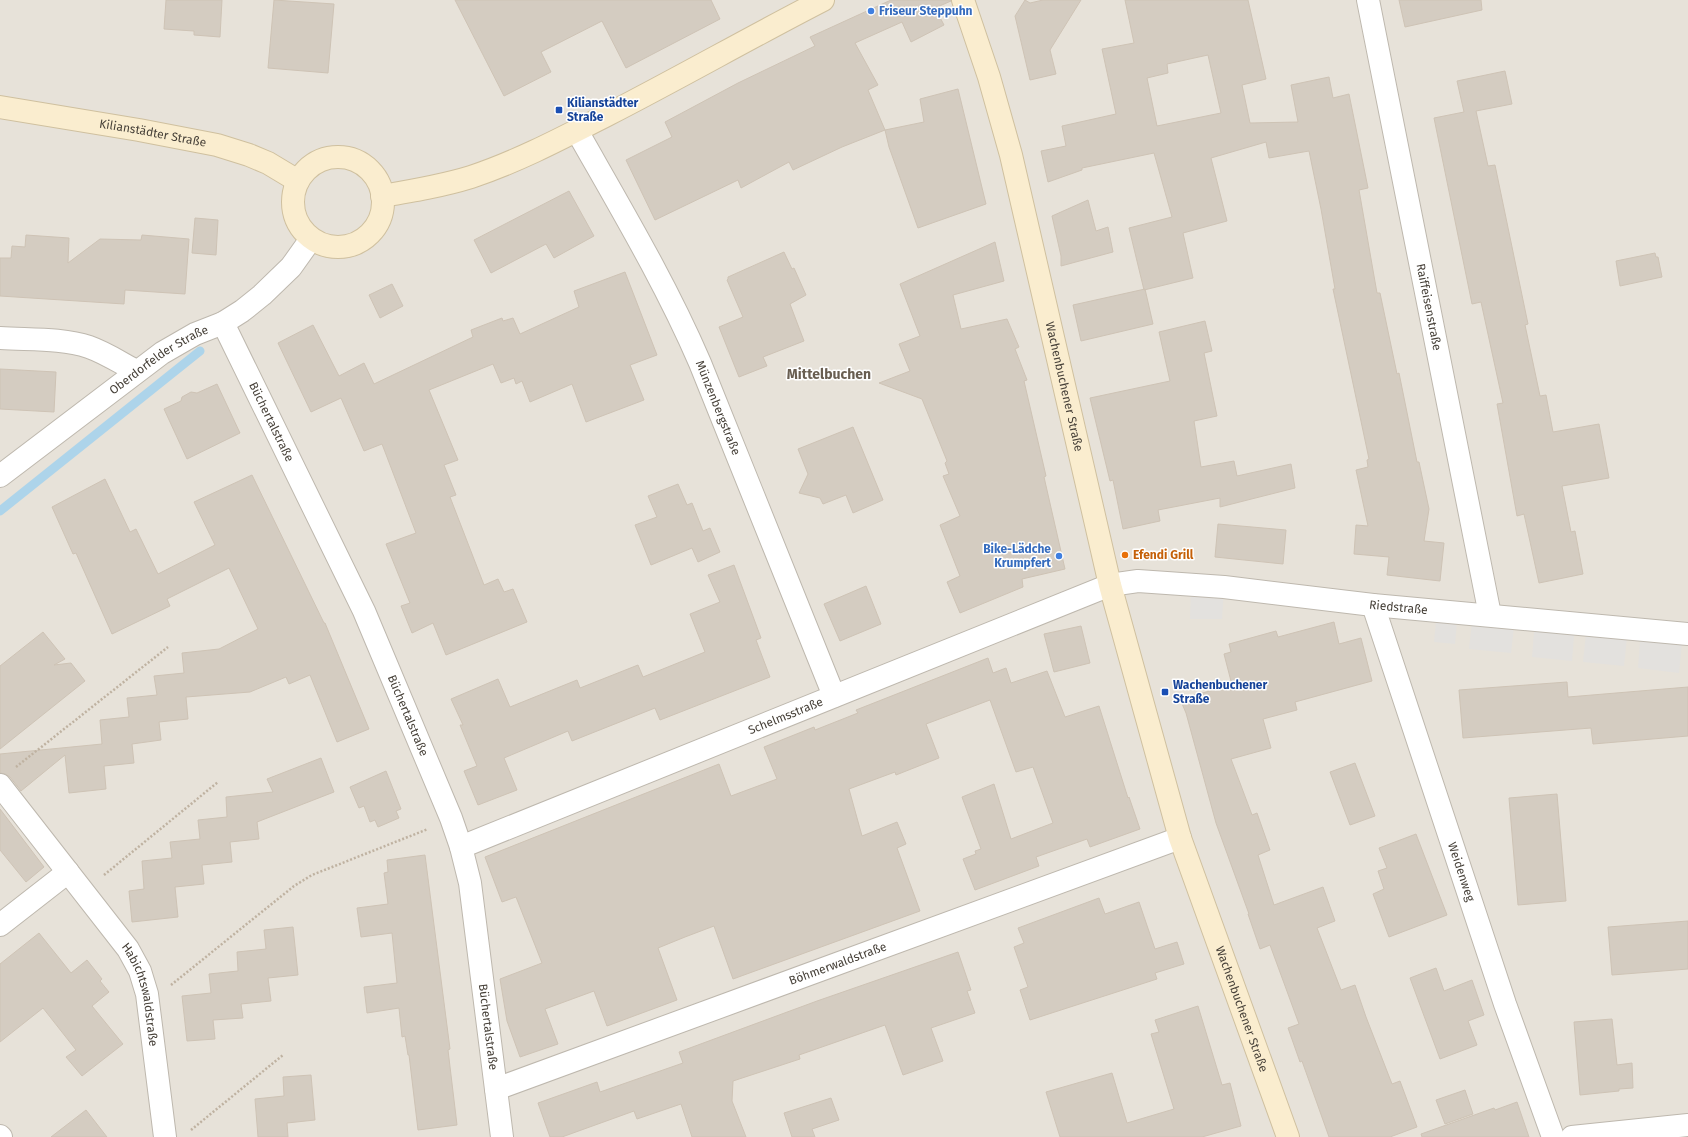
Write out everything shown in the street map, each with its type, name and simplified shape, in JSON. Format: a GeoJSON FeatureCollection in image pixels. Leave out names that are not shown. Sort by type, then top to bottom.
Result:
{"type":"FeatureCollection","features":[{"type":"Feature","properties":{"kind":"main road"},"geometry":{"type":"LineString","coordinates":[[382,196],[417,191],[471,177],[524,156],[581,139],[678,78],[751,37],[823,0]]}},
{"type":"Feature","properties":{"kind":"main road","name":"Wachenbuchener Straße"},"geometry":{"type":"LineString","coordinates":[[963,0],[989,77],[1011,155],[1110,585],[1180,838],[1288,1137]]}},
{"type":"Feature","properties":{"kind":"main road","name":"Kilianstädter Straße"},"geometry":{"type":"LineString","coordinates":[[0,107],[139,130],[217,145],[249,155],[268,163],[298,181]]}},
{"type":"Feature","properties":{"kind":"main road"},"geometry":{"type":"LineString","coordinates":[[332,157],[347,158],[361,163],[373,173],[380,186],[382,196],[381,214],[375,227],[365,238],[352,245],[338,247],[324,245],[311,238],[300,228],[294,214],[293,198],[298,181],[305,171],[317,162],[332,157]]}},
{"type":"Feature","properties":{"kind":"street","name":"Raiffeisenstraße"},"geometry":{"type":"LineString","coordinates":[[1368,0],[1490,615]]}},
{"type":"Feature","properties":{"kind":"street","name":"Münzenbergstraße"},"geometry":{"type":"LineString","coordinates":[[581,139],[661,280],[683,323],[834,696]]}},
{"type":"Feature","properties":{"kind":"street","name":"Oberdorfelder Straße"},"geometry":{"type":"LineString","coordinates":[[0,476],[61,431],[136,372],[175,345],[195,334],[223,323],[242,311],[286,271],[311,238]]}},
{"type":"Feature","properties":{"kind":"street","name":"Büchertalstraße"},"geometry":{"type":"LineString","coordinates":[[223,323],[364,611],[451,818],[470,883],[502,1137]]}},
{"type":"Feature","properties":{"kind":"street"},"geometry":{"type":"LineString","coordinates":[[0,338],[71,342],[100,352],[136,372]]}},
{"type":"Feature","properties":{"kind":"street","name":"Riedstraße"},"geometry":{"type":"LineString","coordinates":[[1110,585],[1138,581],[1224,587],[1373,605],[1688,634]]}},
{"type":"Feature","properties":{"kind":"street","name":"Schelmsstraße"},"geometry":{"type":"LineString","coordinates":[[461,848],[1110,585]]}},
{"type":"Feature","properties":{"kind":"street","name":"Weidenweg"},"geometry":{"type":"LineString","coordinates":[[1373,605],[1505,1004],[1554,1137]]}},
{"type":"Feature","properties":{"kind":"street","name":"Habichtswaldstraße"},"geometry":{"type":"LineString","coordinates":[[6,777],[68,872],[128,949],[140,971],[149,1002],[165,1137]]}},
{"type":"Feature","properties":{"kind":"street","name":"Böhmerwaldstraße"},"geometry":{"type":"LineString","coordinates":[[496,1089],[1180,838]]}},
{"type":"Feature","properties":{"kind":"street"},"geometry":{"type":"LineString","coordinates":[[0,925],[68,872]]}},
{"type":"Feature","properties":{"kind":"street"},"geometry":{"type":"LineString","coordinates":[[1572,1137],[1688,1125]]}},
{"type":"Feature","properties":{"kind":"path"},"geometry":{"type":"LineString","coordinates":[[6,777],[168,647]]}},
{"type":"Feature","properties":{"kind":"path"},"geometry":{"type":"LineString","coordinates":[[84,892],[218,782]]}},
{"type":"Feature","properties":{"kind":"path"},"geometry":{"type":"LineString","coordinates":[[149,1002],[294,886],[312,876],[451,818]]}},
{"type":"Feature","properties":{"kind":"path"},"geometry":{"type":"LineString","coordinates":[[189,1132],[283,1055]]}},
{"type":"Feature","properties":{"kind":"shaded area"},"geometry":{"type":"Polygon","coordinates":[[[0,0],[1688,0],[1688,1137],[0,1137],[0,0]]]}},
{"type":"Feature","properties":{"kind":"shaded area"},"geometry":{"type":"Polygon","coordinates":[[[1191,585],[1224,587],[1222,619],[1190,619],[1191,585]]]}},
{"type":"Feature","properties":{"kind":"shaded area"},"geometry":{"type":"Polygon","coordinates":[[[1437,610],[1458,612],[1455,644],[1434,642],[1437,610]]]}},
{"type":"Feature","properties":{"kind":"shaded area"},"geometry":{"type":"Polygon","coordinates":[[[1473,613],[1515,617],[1511,653],[1469,649],[1473,613]]]}},
{"type":"Feature","properties":{"kind":"shaded area"},"geometry":{"type":"Polygon","coordinates":[[[1535,619],[1575,623],[1572,661],[1532,657],[1535,619]]]}},
{"type":"Feature","properties":{"kind":"shaded area"},"geometry":{"type":"Polygon","coordinates":[[[1587,624],[1628,628],[1624,666],[1583,662],[1587,624]]]}},
{"type":"Feature","properties":{"kind":"shaded area"},"geometry":{"type":"Polygon","coordinates":[[[1641,629],[1683,634],[1679,673],[1638,668],[1641,629]]]}},
{"type":"Feature","properties":{"kind":"building"},"geometry":{"type":"Polygon","coordinates":[[[166,0],[222,0],[220,37],[194,35],[194,31],[164,29],[166,0]]]}},
{"type":"Feature","properties":{"kind":"building"},"geometry":{"type":"Polygon","coordinates":[[[274,0],[334,4],[328,73],[268,68],[274,0]]]}},
{"type":"Feature","properties":{"kind":"building"},"geometry":{"type":"Polygon","coordinates":[[[455,0],[711,0],[720,19],[626,68],[602,21],[541,52],[551,72],[504,96],[455,0]]]}},
{"type":"Feature","properties":{"kind":"building"},"geometry":{"type":"Polygon","coordinates":[[[891,0],[951,0],[935,8],[944,25],[911,42],[902,22],[855,43],[878,85],[868,90],[885,130],[842,147],[793,170],[789,162],[741,188],[738,180],[655,220],[626,160],[672,137],[665,122],[738,83],[815,46],[810,37],[891,0]]]}},
{"type":"Feature","properties":{"kind":"building"},"geometry":{"type":"Polygon","coordinates":[[[1025,0],[1030,3],[1043,0],[1081,0],[1050,50],[1056,74],[1030,80],[1015,16],[1025,0]]]}},
{"type":"Feature","properties":{"kind":"building"},"geometry":{"type":"Polygon","coordinates":[[[1125,0],[1248,0],[1266,79],[1242,85],[1250,123],[1298,122],[1291,85],[1329,77],[1333,98],[1349,94],[1368,188],[1359,190],[1377,293],[1380,293],[1397,374],[1399,373],[1417,462],[1419,462],[1429,509],[1424,541],[1444,543],[1440,581],[1387,575],[1389,557],[1354,554],[1356,525],[1368,526],[1356,470],[1368,467],[1367,460],[1369,459],[1333,289],[1335,289],[1309,151],[1269,158],[1266,142],[1211,158],[1227,221],[1183,233],[1193,278],[1144,290],[1129,228],[1172,217],[1154,153],[1082,168],[1082,170],[1048,182],[1041,151],[1066,146],[1062,126],[1116,114],[1102,49],[1134,43],[1125,0]],[[1208,55],[1167,64],[1168,73],[1147,78],[1157,126],[1221,113],[1208,55]]]}},
{"type":"Feature","properties":{"kind":"building"},"geometry":{"type":"Polygon","coordinates":[[[1399,0],[1481,0],[1482,10],[1405,27],[1399,0]]]}},
{"type":"Feature","properties":{"kind":"building"},"geometry":{"type":"Polygon","coordinates":[[[1505,71],[1512,104],[1476,111],[1488,166],[1495,165],[1528,324],[1525,325],[1540,396],[1546,395],[1553,432],[1599,424],[1609,478],[1562,486],[1571,532],[1575,531],[1583,574],[1539,583],[1524,514],[1517,516],[1497,404],[1503,403],[1481,302],[1472,304],[1434,118],[1464,112],[1457,81],[1505,71]]]}},
{"type":"Feature","properties":{"kind":"building"},"geometry":{"type":"Polygon","coordinates":[[[958,89],[986,204],[918,228],[889,147],[885,130],[924,122],[920,99],[958,89]]]}},
{"type":"Feature","properties":{"kind":"building"},"geometry":{"type":"Polygon","coordinates":[[[569,191],[594,236],[554,258],[546,244],[491,273],[474,240],[569,191]]]}},
{"type":"Feature","properties":{"kind":"building"},"geometry":{"type":"Polygon","coordinates":[[[1088,200],[1096,231],[1108,227],[1113,252],[1061,266],[1061,256],[1052,216],[1088,200]]]}},
{"type":"Feature","properties":{"kind":"building"},"geometry":{"type":"Polygon","coordinates":[[[195,218],[218,220],[216,255],[192,253],[195,218]]]}},
{"type":"Feature","properties":{"kind":"building"},"geometry":{"type":"Polygon","coordinates":[[[26,235],[69,238],[68,263],[100,239],[141,240],[142,235],[189,239],[185,294],[125,290],[124,304],[0,296],[0,258],[11,258],[12,246],[25,247],[26,235]]]}},
{"type":"Feature","properties":{"kind":"building"},"geometry":{"type":"Polygon","coordinates":[[[995,242],[1004,281],[953,295],[961,329],[1007,319],[1019,347],[1015,349],[1027,380],[1024,381],[1046,476],[1044,477],[1065,569],[1022,579],[1023,587],[960,613],[947,582],[960,576],[940,525],[960,516],[943,476],[949,474],[945,463],[947,461],[922,399],[879,383],[910,371],[899,344],[920,336],[900,284],[995,242]]]}},
{"type":"Feature","properties":{"kind":"building"},"geometry":{"type":"Polygon","coordinates":[[[784,252],[792,269],[794,268],[806,295],[790,304],[804,341],[763,357],[767,366],[739,377],[719,327],[743,317],[727,280],[728,277],[784,252]]]}},
{"type":"Feature","properties":{"kind":"building"},"geometry":{"type":"Polygon","coordinates":[[[1655,253],[1656,257],[1658,257],[1662,277],[1620,286],[1616,261],[1655,253]]]}},
{"type":"Feature","properties":{"kind":"building"},"geometry":{"type":"Polygon","coordinates":[[[625,272],[657,355],[630,365],[644,400],[586,422],[572,384],[530,402],[522,381],[516,384],[514,378],[501,383],[493,364],[429,390],[458,460],[444,465],[456,495],[450,497],[484,585],[498,579],[504,592],[513,589],[527,622],[446,655],[433,623],[412,633],[401,606],[410,603],[386,544],[416,533],[382,444],[364,451],[341,398],[311,412],[278,343],[313,325],[339,376],[364,363],[374,384],[473,337],[471,330],[502,318],[503,321],[513,318],[520,334],[579,307],[574,291],[625,272]]]}},
{"type":"Feature","properties":{"kind":"building"},"geometry":{"type":"Polygon","coordinates":[[[392,284],[403,306],[380,318],[369,295],[392,284]]]}},
{"type":"Feature","properties":{"kind":"building"},"geometry":{"type":"Polygon","coordinates":[[[1145,289],[1153,324],[1081,341],[1073,305],[1145,289]]]}},
{"type":"Feature","properties":{"kind":"building"},"geometry":{"type":"Polygon","coordinates":[[[1205,321],[1212,351],[1204,353],[1217,416],[1194,421],[1201,467],[1234,461],[1237,476],[1291,464],[1295,488],[1220,507],[1220,498],[1158,510],[1160,521],[1123,529],[1113,480],[1110,481],[1090,398],[1170,381],[1159,332],[1205,321]]]}},
{"type":"Feature","properties":{"kind":"building"},"geometry":{"type":"Polygon","coordinates":[[[0,369],[56,372],[54,412],[0,409],[0,369]]]}},
{"type":"Feature","properties":{"kind":"building"},"geometry":{"type":"Polygon","coordinates":[[[217,384],[240,433],[187,459],[164,409],[181,401],[182,397],[191,392],[197,393],[217,384]]]}},
{"type":"Feature","properties":{"kind":"building"},"geometry":{"type":"Polygon","coordinates":[[[853,427],[883,500],[853,513],[846,495],[823,504],[820,498],[799,493],[808,474],[798,449],[853,427]]]}},
{"type":"Feature","properties":{"kind":"building"},"geometry":{"type":"Polygon","coordinates":[[[252,475],[325,623],[369,729],[337,742],[310,675],[289,684],[286,677],[250,692],[186,697],[188,719],[159,722],[161,740],[132,744],[134,763],[104,766],[106,789],[69,793],[65,755],[21,791],[10,777],[0,773],[0,754],[102,744],[100,720],[129,717],[127,698],[157,695],[154,676],[184,673],[182,653],[219,649],[258,629],[229,568],[167,599],[170,606],[112,634],[76,553],[73,554],[52,507],[105,479],[130,532],[136,529],[158,574],[215,545],[194,502],[252,475]]]}},
{"type":"Feature","properties":{"kind":"building"},"geometry":{"type":"Polygon","coordinates":[[[678,484],[687,505],[692,503],[703,531],[710,528],[720,552],[698,562],[692,548],[651,565],[635,525],[657,517],[648,496],[678,484]]]}},
{"type":"Feature","properties":{"kind":"building"},"geometry":{"type":"Polygon","coordinates":[[[1218,524],[1286,530],[1283,564],[1215,557],[1218,524]]]}},
{"type":"Feature","properties":{"kind":"building"},"geometry":{"type":"Polygon","coordinates":[[[734,565],[761,638],[756,640],[770,677],[660,720],[655,708],[572,741],[568,731],[504,758],[517,790],[478,805],[464,771],[477,766],[460,725],[463,725],[451,699],[498,679],[510,707],[577,680],[580,688],[638,665],[643,677],[705,652],[690,614],[720,602],[708,575],[734,565]]]}},
{"type":"Feature","properties":{"kind":"building"},"geometry":{"type":"Polygon","coordinates":[[[866,586],[881,624],[840,641],[824,604],[866,586]]]}},
{"type":"Feature","properties":{"kind":"building"},"geometry":{"type":"Polygon","coordinates":[[[1334,622],[1339,644],[1361,638],[1372,681],[1295,702],[1297,710],[1263,719],[1271,748],[1231,759],[1252,815],[1257,813],[1270,850],[1258,855],[1274,905],[1323,887],[1335,921],[1317,928],[1341,990],[1355,985],[1392,1084],[1400,1081],[1417,1127],[1390,1137],[1329,1137],[1302,1061],[1300,1062],[1288,1028],[1299,1024],[1270,945],[1260,949],[1216,823],[1186,713],[1180,699],[1232,685],[1224,654],[1231,652],[1229,644],[1276,631],[1278,637],[1334,622]]]}},
{"type":"Feature","properties":{"kind":"building"},"geometry":{"type":"Polygon","coordinates":[[[1081,626],[1090,663],[1054,672],[1044,634],[1081,626]]]}},
{"type":"Feature","properties":{"kind":"building"},"geometry":{"type":"Polygon","coordinates":[[[43,632],[65,659],[54,665],[71,663],[85,681],[0,749],[0,666],[43,632]]]}},
{"type":"Feature","properties":{"kind":"building"},"geometry":{"type":"Polygon","coordinates":[[[988,658],[993,673],[1006,668],[1011,683],[1047,671],[1065,717],[1099,706],[1128,798],[1129,797],[1140,829],[1090,847],[1087,839],[1036,857],[1039,866],[975,890],[963,859],[976,854],[975,851],[981,849],[962,797],[994,784],[1011,839],[1053,823],[1033,767],[1016,772],[990,700],[926,724],[939,758],[896,775],[895,772],[849,789],[862,836],[897,822],[906,844],[897,848],[920,911],[733,979],[714,926],[658,948],[677,1000],[607,1026],[594,991],[545,1009],[558,1044],[520,1057],[507,1021],[500,979],[542,963],[516,897],[502,902],[485,857],[719,764],[731,796],[777,779],[764,747],[814,727],[815,730],[858,713],[856,710],[988,658]]]}},
{"type":"Feature","properties":{"kind":"building"},"geometry":{"type":"Polygon","coordinates":[[[1567,682],[1568,697],[1688,687],[1688,736],[1593,744],[1591,728],[1463,738],[1459,690],[1567,682]]]}},
{"type":"Feature","properties":{"kind":"building"},"geometry":{"type":"Polygon","coordinates":[[[321,758],[334,792],[257,822],[259,839],[230,842],[232,862],[202,865],[204,884],[175,887],[178,917],[132,922],[129,891],[144,889],[142,861],[172,858],[170,842],[200,839],[198,820],[227,817],[226,797],[273,792],[267,779],[321,758]]]}},
{"type":"Feature","properties":{"kind":"building"},"geometry":{"type":"Polygon","coordinates":[[[1355,763],[1375,816],[1350,825],[1330,772],[1355,763]]]}},
{"type":"Feature","properties":{"kind":"building"},"geometry":{"type":"Polygon","coordinates":[[[386,771],[401,809],[396,811],[399,818],[378,827],[375,820],[370,822],[364,806],[359,808],[350,787],[386,771]]]}},
{"type":"Feature","properties":{"kind":"building"},"geometry":{"type":"Polygon","coordinates":[[[1557,794],[1566,901],[1518,905],[1509,798],[1557,794]]]}},
{"type":"Feature","properties":{"kind":"building"},"geometry":{"type":"Polygon","coordinates":[[[0,809],[44,867],[26,882],[0,850],[0,809]]]}},
{"type":"Feature","properties":{"kind":"building"},"geometry":{"type":"Polygon","coordinates":[[[1416,834],[1447,915],[1389,937],[1373,894],[1384,889],[1378,871],[1387,868],[1379,848],[1416,834]]]}},
{"type":"Feature","properties":{"kind":"building"},"geometry":{"type":"Polygon","coordinates":[[[425,855],[450,1049],[448,1050],[457,1125],[418,1130],[409,1055],[405,1036],[402,1037],[399,1008],[367,1013],[364,987],[397,983],[392,933],[361,937],[357,908],[388,904],[384,873],[388,872],[387,860],[425,855]]]}},
{"type":"Feature","properties":{"kind":"building"},"geometry":{"type":"Polygon","coordinates":[[[1099,898],[1105,914],[1139,902],[1155,949],[1177,942],[1184,964],[1155,973],[1157,979],[1030,1020],[1020,990],[1028,987],[1014,947],[1024,943],[1018,928],[1099,898]]]}},
{"type":"Feature","properties":{"kind":"building"},"geometry":{"type":"Polygon","coordinates":[[[1688,921],[1688,969],[1612,975],[1608,927],[1688,921]]]}},
{"type":"Feature","properties":{"kind":"building"},"geometry":{"type":"Polygon","coordinates":[[[293,927],[298,975],[268,978],[271,1001],[241,1004],[243,1018],[213,1020],[215,1039],[187,1041],[182,996],[211,993],[209,974],[238,971],[237,952],[266,949],[264,930],[293,927]]]}},
{"type":"Feature","properties":{"kind":"building"},"geometry":{"type":"Polygon","coordinates":[[[39,933],[71,973],[87,960],[102,979],[100,981],[109,992],[92,1006],[123,1044],[82,1076],[66,1057],[76,1050],[43,1008],[0,1042],[0,964],[39,933]]]}},
{"type":"Feature","properties":{"kind":"building"},"geometry":{"type":"Polygon","coordinates":[[[958,952],[971,990],[967,991],[975,1013],[931,1028],[943,1061],[903,1075],[885,1025],[799,1055],[800,1059],[733,1081],[732,1101],[746,1137],[692,1137],[681,1104],[637,1119],[634,1111],[562,1137],[550,1137],[538,1103],[597,1082],[600,1092],[683,1063],[679,1052],[817,1001],[958,952]]]}},
{"type":"Feature","properties":{"kind":"building"},"geometry":{"type":"Polygon","coordinates":[[[1436,968],[1444,991],[1472,980],[1484,1015],[1468,1021],[1477,1045],[1440,1059],[1410,978],[1436,968]]]}},
{"type":"Feature","properties":{"kind":"building"},"geometry":{"type":"Polygon","coordinates":[[[1198,1006],[1222,1085],[1230,1083],[1241,1126],[1202,1137],[1060,1137],[1046,1092],[1112,1073],[1127,1123],[1174,1109],[1151,1034],[1159,1032],[1155,1020],[1198,1006]]]}},
{"type":"Feature","properties":{"kind":"building"},"geometry":{"type":"Polygon","coordinates":[[[1612,1019],[1617,1065],[1632,1063],[1633,1088],[1580,1095],[1574,1022],[1612,1019]]]}},
{"type":"Feature","properties":{"kind":"building"},"geometry":{"type":"Polygon","coordinates":[[[311,1075],[315,1120],[287,1123],[288,1137],[258,1137],[255,1099],[284,1096],[283,1077],[311,1075]]]}},
{"type":"Feature","properties":{"kind":"building"},"geometry":{"type":"Polygon","coordinates":[[[1465,1090],[1473,1114],[1445,1124],[1436,1100],[1465,1090]]]}},
{"type":"Feature","properties":{"kind":"building"},"geometry":{"type":"Polygon","coordinates":[[[831,1098],[839,1120],[812,1129],[815,1137],[792,1137],[784,1113],[831,1098]]]}},
{"type":"Feature","properties":{"kind":"building"},"geometry":{"type":"Polygon","coordinates":[[[1517,1102],[1529,1137],[1422,1137],[1421,1134],[1494,1108],[1495,1110],[1517,1102]]]}},
{"type":"Feature","properties":{"kind":"building"},"geometry":{"type":"Polygon","coordinates":[[[86,1110],[107,1137],[51,1137],[86,1110]]]}},
{"type":"Feature","properties":{"kind":"waterway"},"geometry":{"type":"LineString","coordinates":[[0,511],[200,351]]}},
{"type":"Feature","properties":{"kind":"place","name":"Friseur Steppuhn"},"geometry":{"type":"Point","coordinates":[871,11]}},
{"type":"Feature","properties":{"kind":"place","name":"Kilianstädter Straße"},"geometry":{"type":"Point","coordinates":[559,110]}},
{"type":"Feature","properties":{"kind":"place","name":"Efendi Grill"},"geometry":{"type":"Point","coordinates":[1125,555]}},
{"type":"Feature","properties":{"kind":"place","name":"Bike-Lädche Krumpfert"},"geometry":{"type":"Point","coordinates":[1059,556]}},
{"type":"Feature","properties":{"kind":"place","name":"Wachenbuchener Straße"},"geometry":{"type":"Point","coordinates":[1165,692]}},
{"type":"Feature","properties":{"kind":"district","name":"Mittelbuchen"},"geometry":{"type":"Point","coordinates":[829,374]}}]}
